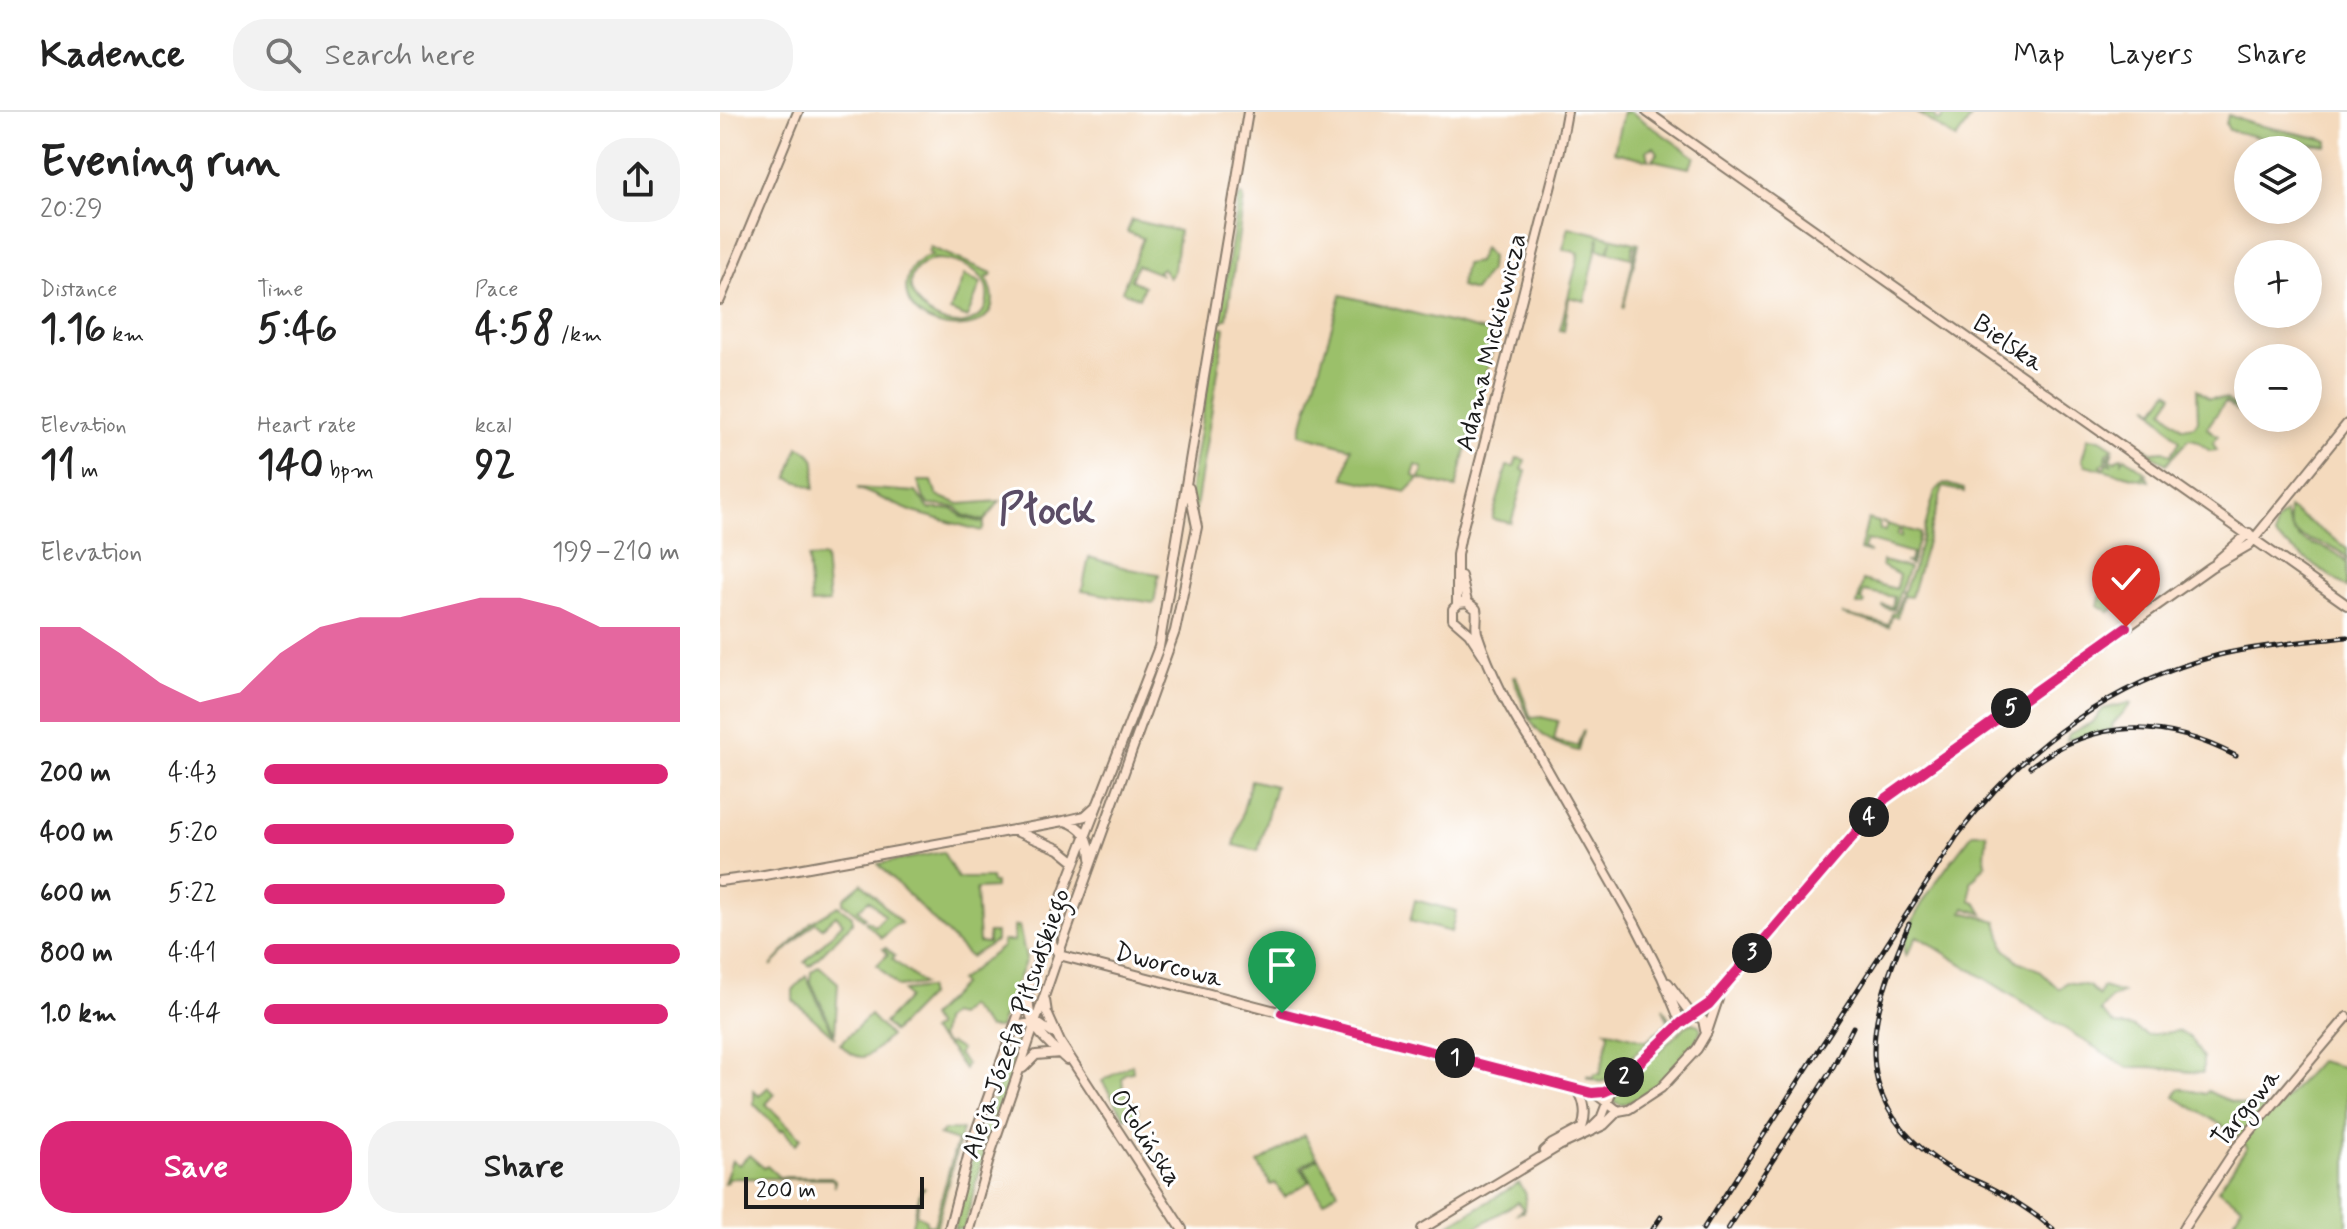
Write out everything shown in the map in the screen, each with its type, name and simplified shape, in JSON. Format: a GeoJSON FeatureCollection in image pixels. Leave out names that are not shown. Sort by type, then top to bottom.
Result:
{"type":"FeatureCollection","features":[{"type":"Feature","properties":{"kind":"street"},"geometry":{"type":"LineString","coordinates":[[720,300],[798,112]]}},
{"type":"Feature","properties":{"kind":"street"},"geometry":{"type":"LineString","coordinates":[[1189,459],[1248,112]]}},
{"type":"Feature","properties":{"kind":"street","name":"Adama Mickiewicza"},"geometry":{"type":"LineString","coordinates":[[1457,604],[1457,555],[1567,112]]}},
{"type":"Feature","properties":{"kind":"street","name":"Adama Mickiewicza"},"geometry":{"type":"LineString","coordinates":[[1563,138],[1574,112]]}},
{"type":"Feature","properties":{"kind":"street","name":"Bielska"},"geometry":{"type":"LineString","coordinates":[[1647,112],[2347,605]]}},
{"type":"Feature","properties":{"kind":"street"},"geometry":{"type":"LineString","coordinates":[[1596,1094],[1613,1088],[1681,1023],[1709,1004],[1892,793],[2211,567],[2241,551],[2347,424]]}},
{"type":"Feature","properties":{"kind":"street","name":"Aleja Józefa Piłsudskiego"},"geometry":{"type":"LineString","coordinates":[[969,1229],[1034,1024],[1183,601],[1197,527],[1189,496],[1189,459]]}},
{"type":"Feature","properties":{"kind":"street","name":"Aleja Józefa Piłsudskiego"},"geometry":{"type":"LineString","coordinates":[[949,1229],[971,1145],[1054,917],[1086,842],[1159,647],[1189,459]]}},
{"type":"Feature","properties":{"kind":"street","name":"Adama Mickiewicza"},"geometry":{"type":"LineString","coordinates":[[1457,555],[1467,602]]}},
{"type":"Feature","properties":{"kind":"street"},"geometry":{"type":"LineString","coordinates":[[1167,600],[1178,594],[1183,601]]}},
{"type":"Feature","properties":{"kind":"street"},"geometry":{"type":"LineString","coordinates":[[1486,659],[1476,629],[1476,609],[1467,602],[1457,604],[1453,617],[1469,633],[1486,659],[1519,725],[1621,898],[1662,977],[1681,1023]]}},
{"type":"Feature","properties":{"kind":"street"},"geometry":{"type":"LineString","coordinates":[[1461,626],[1472,625],[1477,617]]}},
{"type":"Feature","properties":{"kind":"street"},"geometry":{"type":"LineString","coordinates":[[1123,743],[1125,751],[1133,749]]}},
{"type":"Feature","properties":{"kind":"street"},"geometry":{"type":"LineString","coordinates":[[720,881],[1064,821],[1085,816],[1099,802]]}},
{"type":"Feature","properties":{"kind":"street"},"geometry":{"type":"LineString","coordinates":[[1064,821],[1077,826],[1086,842],[1091,863]]}},
{"type":"Feature","properties":{"kind":"street"},"geometry":{"type":"LineString","coordinates":[[1013,830],[1059,849],[1075,862]]}},
{"type":"Feature","properties":{"kind":"street"},"geometry":{"type":"LineString","coordinates":[[1059,849],[1086,842],[1103,831]]}},
{"type":"Feature","properties":{"kind":"street"},"geometry":{"type":"LineString","coordinates":[[1054,917],[1052,943],[1059,955]]}},
{"type":"Feature","properties":{"kind":"street","name":"Dworcowa"},"geometry":{"type":"LineString","coordinates":[[1059,955],[1576,1088],[1596,1094],[1618,1111]]}},
{"type":"Feature","properties":{"kind":"street"},"geometry":{"type":"LineString","coordinates":[[1662,977],[1683,1005],[1705,1023],[1703,1038]]}},
{"type":"Feature","properties":{"kind":"street"},"geometry":{"type":"LineString","coordinates":[[1012,1033],[1021,1025],[1034,1024],[1028,1010],[1030,984]]}},
{"type":"Feature","properties":{"kind":"street"},"geometry":{"type":"LineString","coordinates":[[1422,1229],[1535,1161],[1604,1125],[1618,1111],[1629,1109],[1661,1088],[1690,1059],[1703,1038],[1724,987]]}},
{"type":"Feature","properties":{"kind":"street","name":"Otolińska"},"geometry":{"type":"LineString","coordinates":[[1046,992],[1045,1008],[1060,1042],[1182,1229]]}},
{"type":"Feature","properties":{"kind":"street","name":"Targowa"},"geometry":{"type":"LineString","coordinates":[[2183,1229],[2237,1147],[2347,1017]]}},
{"type":"Feature","properties":{"kind":"street","name":"Otolińska"},"geometry":{"type":"LineString","coordinates":[[1034,1024],[1047,1027],[1060,1042]]}},
{"type":"Feature","properties":{"kind":"street","name":"Otolińska"},"geometry":{"type":"LineString","coordinates":[[1034,1024],[1076,1068]]}},
{"type":"Feature","properties":{"kind":"street"},"geometry":{"type":"LineString","coordinates":[[1020,1072],[1036,1055],[1060,1053]]}},
{"type":"Feature","properties":{"kind":"street"},"geometry":{"type":"LineString","coordinates":[[1535,1161],[1552,1144],[1582,1128],[1585,1120],[1584,1101],[1576,1088]]}},
{"type":"Feature","properties":{"kind":"street"},"geometry":{"type":"LineString","coordinates":[[1588,1132],[1601,1119],[1613,1088]]}},
{"type":"Feature","properties":{"kind":"green space"},"geometry":{"type":"Polygon","coordinates":[[[1623,112],[1631,112],[1695,157],[1689,168],[1652,160],[1658,153],[1654,147],[1647,150],[1649,160],[1614,152],[1623,112]]]}},
{"type":"Feature","properties":{"kind":"green space"},"geometry":{"type":"Polygon","coordinates":[[[1916,112],[1936,116],[1935,120],[1940,121],[1945,112],[1975,112],[1956,139],[1916,112]]]}},
{"type":"Feature","properties":{"kind":"green space"},"geometry":{"type":"Polygon","coordinates":[[[2228,115],[2253,124],[2309,136],[2253,136],[2229,130],[2226,124],[2228,115]]]}},
{"type":"Feature","properties":{"kind":"green space"},"geometry":{"type":"Polygon","coordinates":[[[1242,195],[1227,318],[1219,323],[1239,197],[1242,195]]]}},
{"type":"Feature","properties":{"kind":"green space"},"geometry":{"type":"Polygon","coordinates":[[[1132,220],[1179,231],[1174,270],[1169,278],[1162,268],[1158,271],[1160,274],[1137,265],[1131,280],[1144,286],[1139,298],[1122,291],[1143,238],[1127,232],[1132,220]]]}},
{"type":"Feature","properties":{"kind":"green space"},"geometry":{"type":"Polygon","coordinates":[[[1569,227],[1639,244],[1623,309],[1636,246],[1633,246],[1631,258],[1609,252],[1612,240],[1608,252],[1598,249],[1599,237],[1585,301],[1569,297],[1564,331],[1560,330],[1579,253],[1563,249],[1569,227]]]}},
{"type":"Feature","properties":{"kind":"green space"},"geometry":{"type":"Polygon","coordinates":[[[930,247],[992,273],[986,277],[993,299],[988,315],[974,324],[956,326],[936,323],[919,314],[908,300],[907,280],[916,263],[933,255],[928,252],[930,247]],[[935,259],[918,267],[911,279],[918,303],[929,314],[943,321],[958,324],[979,316],[987,298],[981,277],[957,262],[935,259]]]}},
{"type":"Feature","properties":{"kind":"green space"},"geometry":{"type":"Polygon","coordinates":[[[1483,248],[1491,257],[1490,269],[1474,291],[1460,287],[1465,264],[1477,262],[1483,248]]]}},
{"type":"Feature","properties":{"kind":"green space"},"geometry":{"type":"Polygon","coordinates":[[[964,275],[981,283],[967,318],[950,311],[964,275]]]}},
{"type":"Feature","properties":{"kind":"green space"},"geometry":{"type":"Polygon","coordinates":[[[1341,295],[1493,333],[1495,340],[1456,488],[1420,479],[1423,468],[1416,465],[1413,475],[1419,479],[1406,492],[1344,478],[1351,448],[1300,434],[1341,295]]]}},
{"type":"Feature","properties":{"kind":"green space"},"geometry":{"type":"Polygon","coordinates":[[[1217,326],[1225,328],[1193,526],[1190,528],[1187,525],[1192,479],[1217,326]]]}},
{"type":"Feature","properties":{"kind":"green space"},"geometry":{"type":"Polygon","coordinates":[[[2197,389],[2209,398],[2226,399],[2234,405],[2234,408],[2225,402],[2207,428],[2218,436],[2213,443],[2217,450],[2210,451],[2189,439],[2166,464],[2131,441],[2133,439],[2152,452],[2164,451],[2171,455],[2180,441],[2148,405],[2155,410],[2168,391],[2173,395],[2163,410],[2183,428],[2194,426],[2198,421],[2197,389]]]}},
{"type":"Feature","properties":{"kind":"green space"},"geometry":{"type":"Polygon","coordinates":[[[2088,438],[2100,439],[2114,448],[2107,453],[2106,462],[2101,465],[2103,468],[2107,462],[2112,465],[2107,457],[2113,451],[2110,459],[2115,461],[2122,457],[2122,461],[2125,457],[2144,471],[2142,477],[2146,473],[2149,481],[2085,465],[2082,459],[2088,438]]]}},
{"type":"Feature","properties":{"kind":"green space"},"geometry":{"type":"Polygon","coordinates":[[[798,447],[810,454],[815,462],[814,488],[788,478],[798,447]]]}},
{"type":"Feature","properties":{"kind":"green space"},"geometry":{"type":"Polygon","coordinates":[[[1517,458],[1525,460],[1522,470],[1526,471],[1511,523],[1492,519],[1507,466],[1514,467],[1517,458]]]}},
{"type":"Feature","properties":{"kind":"green space"},"geometry":{"type":"Polygon","coordinates":[[[918,481],[932,481],[937,496],[960,504],[1000,501],[984,521],[963,515],[956,507],[929,505],[918,481]]]}},
{"type":"Feature","properties":{"kind":"green space"},"geometry":{"type":"Polygon","coordinates":[[[1944,483],[1964,489],[1964,492],[1943,487],[1911,597],[1903,596],[1897,617],[1892,616],[1889,627],[1842,614],[1889,625],[1892,613],[1895,613],[1914,567],[1935,491],[1944,483]]]}},
{"type":"Feature","properties":{"kind":"green space"},"geometry":{"type":"Polygon","coordinates":[[[857,488],[916,492],[929,509],[954,509],[962,517],[984,523],[984,526],[982,531],[913,512],[857,488]]]}},
{"type":"Feature","properties":{"kind":"green space"},"geometry":{"type":"Polygon","coordinates":[[[2289,508],[2347,548],[2347,559],[2340,551],[2310,541],[2294,531],[2289,508]]]}},
{"type":"Feature","properties":{"kind":"green space"},"geometry":{"type":"Polygon","coordinates":[[[2285,513],[2290,527],[2304,541],[2329,550],[2347,563],[2347,588],[2275,537],[2276,522],[2285,513]]]}},
{"type":"Feature","properties":{"kind":"green space"},"geometry":{"type":"Polygon","coordinates":[[[1868,519],[1879,522],[1880,530],[1885,531],[1887,525],[1881,522],[1900,528],[1897,535],[1901,537],[1902,528],[1920,533],[1911,565],[1905,562],[1910,562],[1912,553],[1867,540],[1864,549],[1870,553],[1860,550],[1868,519]]]}},
{"type":"Feature","properties":{"kind":"green space"},"geometry":{"type":"Polygon","coordinates":[[[825,557],[829,603],[811,604],[808,558],[825,557]]]}},
{"type":"Feature","properties":{"kind":"green space"},"geometry":{"type":"Polygon","coordinates":[[[1089,557],[1159,574],[1154,603],[1082,591],[1089,557]]]}},
{"type":"Feature","properties":{"kind":"green space"},"geometry":{"type":"Polygon","coordinates":[[[1883,561],[1909,568],[1893,610],[1883,605],[1892,607],[1894,597],[1864,591],[1861,600],[1865,602],[1864,605],[1857,605],[1863,580],[1896,589],[1899,575],[1882,566],[1883,561]]]}},
{"type":"Feature","properties":{"kind":"green space"},"geometry":{"type":"Polygon","coordinates":[[[2109,568],[2131,598],[2109,612],[2098,605],[2109,568]]]}},
{"type":"Feature","properties":{"kind":"green space"},"geometry":{"type":"Polygon","coordinates":[[[1516,676],[1531,718],[1558,721],[1554,741],[1577,746],[1583,730],[1578,751],[1550,740],[1534,725],[1513,677],[1516,676]]]}},
{"type":"Feature","properties":{"kind":"green space"},"geometry":{"type":"Polygon","coordinates":[[[2131,704],[2112,725],[2113,729],[2067,740],[2069,734],[2093,722],[2103,709],[2131,704]]]}},
{"type":"Feature","properties":{"kind":"green space"},"geometry":{"type":"Polygon","coordinates":[[[1251,780],[1275,786],[1258,851],[1234,845],[1251,780]]]}},
{"type":"Feature","properties":{"kind":"green space"},"geometry":{"type":"Polygon","coordinates":[[[1973,833],[1986,833],[1986,864],[1971,882],[1971,901],[1983,914],[1965,908],[1963,912],[1997,921],[2004,948],[2018,961],[2039,970],[2059,989],[2067,982],[2089,986],[2099,996],[2102,987],[2122,993],[2111,998],[2100,1011],[2115,1025],[2133,1027],[2147,1035],[2178,1031],[2191,1038],[2203,1058],[2203,1073],[2128,1068],[1917,936],[1906,956],[1909,928],[1918,911],[1941,874],[1973,833]]]}},
{"type":"Feature","properties":{"kind":"green space"},"geometry":{"type":"Polygon","coordinates":[[[943,852],[958,878],[991,878],[995,883],[995,888],[976,891],[979,943],[988,943],[988,933],[996,933],[996,941],[970,957],[878,864],[943,852]]]}},
{"type":"Feature","properties":{"kind":"green space"},"geometry":{"type":"Polygon","coordinates":[[[862,883],[901,923],[882,938],[865,922],[867,920],[875,926],[885,916],[869,900],[858,910],[865,917],[863,919],[843,903],[844,898],[862,883]]]}},
{"type":"Feature","properties":{"kind":"green space"},"geometry":{"type":"Polygon","coordinates":[[[1415,900],[1456,911],[1451,932],[1410,921],[1415,900]]]}},
{"type":"Feature","properties":{"kind":"green space"},"geometry":{"type":"Polygon","coordinates":[[[838,906],[852,916],[852,923],[810,966],[805,962],[843,923],[836,915],[822,928],[815,922],[771,966],[811,922],[838,906]]]}},
{"type":"Feature","properties":{"kind":"green space"},"geometry":{"type":"Polygon","coordinates":[[[1014,926],[1019,926],[1026,959],[999,1028],[988,1028],[968,1006],[958,1016],[950,1014],[943,1021],[940,1039],[961,1050],[958,1054],[966,1064],[964,1069],[949,1048],[930,1031],[936,1027],[930,1017],[962,985],[959,981],[1002,947],[1003,941],[1014,941],[1014,926]]]}},
{"type":"Feature","properties":{"kind":"green space"},"geometry":{"type":"Polygon","coordinates":[[[883,949],[895,956],[892,959],[923,984],[898,987],[877,965],[888,954],[883,949]]]}},
{"type":"Feature","properties":{"kind":"green space"},"geometry":{"type":"Polygon","coordinates":[[[819,966],[838,983],[835,1034],[810,980],[811,972],[819,966]]]}},
{"type":"Feature","properties":{"kind":"green space"},"geometry":{"type":"Polygon","coordinates":[[[806,976],[835,1038],[793,1000],[793,990],[806,976]]]}},
{"type":"Feature","properties":{"kind":"green space"},"geometry":{"type":"Polygon","coordinates":[[[928,988],[928,996],[893,1032],[884,1023],[908,998],[903,991],[928,988]]]}},
{"type":"Feature","properties":{"kind":"green space"},"geometry":{"type":"Polygon","coordinates":[[[1663,1008],[1669,1022],[1607,1080],[1600,1082],[1587,1078],[1600,1074],[1609,1034],[1606,1030],[1647,1041],[1668,1022],[1663,1008]]]}},
{"type":"Feature","properties":{"kind":"green space"},"geometry":{"type":"Polygon","coordinates":[[[870,1015],[890,1036],[866,1056],[855,1056],[840,1044],[870,1015]]]}},
{"type":"Feature","properties":{"kind":"green space"},"geometry":{"type":"Polygon","coordinates":[[[1693,1023],[1699,1025],[1701,1031],[1668,1076],[1635,1099],[1622,1105],[1614,1102],[1613,1094],[1686,1026],[1693,1023]]]}},
{"type":"Feature","properties":{"kind":"green space"},"geometry":{"type":"Polygon","coordinates":[[[1016,1038],[1024,1040],[980,1168],[964,1229],[954,1229],[975,1148],[1016,1038]]]}},
{"type":"Feature","properties":{"kind":"green space"},"geometry":{"type":"Polygon","coordinates":[[[2319,1061],[2347,1068],[2347,1229],[2229,1229],[2242,1206],[2218,1190],[2247,1147],[2236,1134],[2175,1097],[2180,1088],[2205,1094],[2208,1091],[2241,1104],[2276,1109],[2319,1061]]]}},
{"type":"Feature","properties":{"kind":"green space"},"geometry":{"type":"Polygon","coordinates":[[[1132,1064],[1133,1072],[1126,1073],[1122,1078],[1123,1086],[1138,1111],[1125,1118],[1102,1081],[1132,1064]]]}},
{"type":"Feature","properties":{"kind":"green space"},"geometry":{"type":"Polygon","coordinates":[[[768,1087],[775,1094],[766,1104],[801,1138],[795,1145],[783,1129],[781,1131],[754,1104],[754,1091],[759,1096],[768,1087]]]}},
{"type":"Feature","properties":{"kind":"green space"},"geometry":{"type":"Polygon","coordinates":[[[945,1130],[962,1130],[936,1229],[911,1229],[921,1188],[924,1188],[916,1214],[926,1220],[926,1224],[934,1225],[957,1141],[939,1135],[945,1130]]]}},
{"type":"Feature","properties":{"kind":"green space"},"geometry":{"type":"Polygon","coordinates":[[[1304,1135],[1317,1157],[1300,1167],[1309,1182],[1284,1197],[1275,1183],[1271,1185],[1258,1163],[1304,1135]]]}},
{"type":"Feature","properties":{"kind":"green space"},"geometry":{"type":"Polygon","coordinates":[[[749,1155],[779,1177],[831,1177],[835,1180],[835,1187],[833,1179],[728,1178],[728,1182],[724,1183],[732,1160],[739,1165],[749,1155]]]}},
{"type":"Feature","properties":{"kind":"green space"},"geometry":{"type":"Polygon","coordinates":[[[1318,1158],[1338,1191],[1323,1201],[1303,1168],[1318,1158]]]}},
{"type":"Feature","properties":{"kind":"green space"},"geometry":{"type":"Polygon","coordinates":[[[1519,1183],[1526,1194],[1524,1212],[1518,1213],[1523,1209],[1518,1202],[1473,1229],[1446,1227],[1519,1183]]]}},
{"type":"Feature","properties":{"kind":"railway"},"geometry":{"type":"LineString","coordinates":[[1703,1229],[1957,836],[1983,804],[2040,747],[2106,701],[2179,667],[2251,649],[2347,637]]}},
{"type":"Feature","properties":{"kind":"railway"},"geometry":{"type":"LineString","coordinates":[[2030,767],[2055,750],[2080,739],[2105,731],[2131,728],[2183,735],[2236,756]]}},
{"type":"Feature","properties":{"kind":"railway"},"geometry":{"type":"LineString","coordinates":[[1909,924],[1894,960],[1876,1028],[1874,1059],[1880,1089],[1894,1118],[1917,1145],[1952,1170],[2015,1202],[2053,1229]]}},
{"type":"Feature","properties":{"kind":"railway"},"geometry":{"type":"LineString","coordinates":[[1728,1229],[1832,1069],[1853,1027]]}},
{"type":"Feature","properties":{"kind":"railway"},"geometry":{"type":"LineString","coordinates":[[1653,1229],[1661,1217]]}},
{"type":"Feature","properties":{"kind":"district","name":"Płock"},"geometry":{"type":"Point","coordinates":[1047,508]}},
{"type":"Feature","properties":{"kind":"route"},"geometry":{"type":"LineString","coordinates":[[1282,1013],[1596,1094],[1609,1090],[1681,1023],[1709,1004],[1885,799],[2126,627]]}}]}
